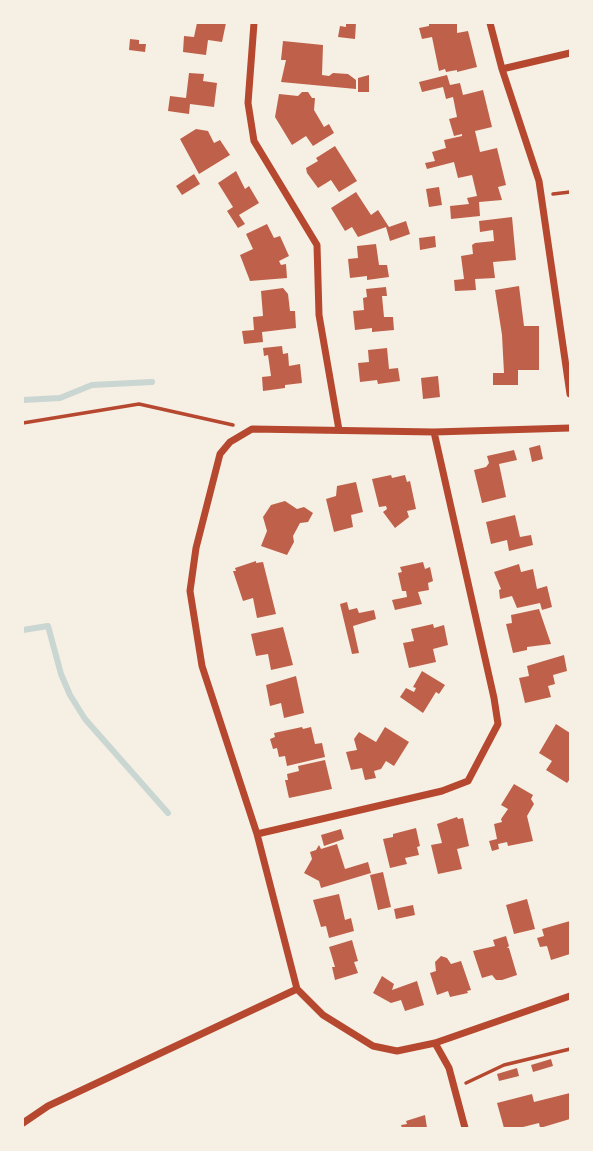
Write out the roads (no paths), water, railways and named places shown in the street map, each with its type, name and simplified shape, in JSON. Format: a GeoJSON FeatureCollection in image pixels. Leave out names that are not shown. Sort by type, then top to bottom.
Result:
{"type":"FeatureCollection","features":[{"type":"Feature","properties":{"kind":"street"},"geometry":{"type":"LineString","coordinates":[[254,23],[248,103],[254,141],[317,245],[319,315],[339,430]]}},
{"type":"Feature","properties":{"kind":"street"},"geometry":{"type":"LineString","coordinates":[[490,23],[502,69],[539,181],[570,394]]}},
{"type":"Feature","properties":{"kind":"street"},"geometry":{"type":"LineString","coordinates":[[502,69],[570,53]]}},
{"type":"Feature","properties":{"kind":"street"},"geometry":{"type":"LineString","coordinates":[[570,428],[434,432],[252,429],[230,442],[220,454],[196,548],[190,591],[202,666],[257,834],[297,989],[323,1015],[373,1046],[397,1051],[435,1043],[570,996]]}},
{"type":"Feature","properties":{"kind":"street"},"geometry":{"type":"LineString","coordinates":[[257,834],[442,791],[468,781],[498,724],[434,432]]}},
{"type":"Feature","properties":{"kind":"street"},"geometry":{"type":"LineString","coordinates":[[23,1123],[48,1106],[297,989]]}},
{"type":"Feature","properties":{"kind":"street"},"geometry":{"type":"LineString","coordinates":[[435,1043],[449,1068],[465,1128]]}},
{"type":"Feature","properties":{"kind":"waterway"},"geometry":{"type":"LineString","coordinates":[[23,400],[60,398],[92,385],[152,382]]}},
{"type":"Feature","properties":{"kind":"waterway"},"geometry":{"type":"LineString","coordinates":[[23,630],[48,626],[61,674],[85,719],[168,813]]}}]}
